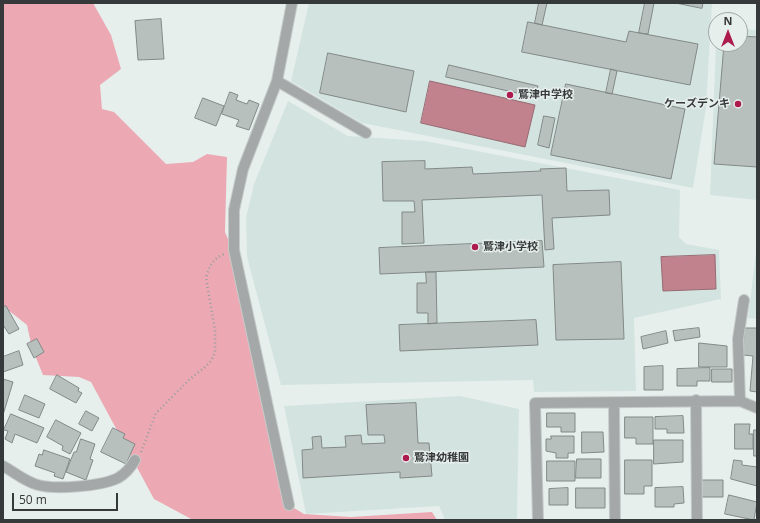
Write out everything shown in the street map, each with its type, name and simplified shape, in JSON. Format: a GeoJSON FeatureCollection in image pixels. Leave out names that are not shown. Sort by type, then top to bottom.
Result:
{"type":"FeatureCollection","features":[{"type":"Feature","properties":{"kind":"street"},"geometry":{"type":"LineString","coordinates":[[290,505],[234,250],[234,210],[244,169],[277,81],[292,3]]}},
{"type":"Feature","properties":{"kind":"street"},"geometry":{"type":"LineString","coordinates":[[277,81],[366,133]]}},
{"type":"Feature","properties":{"kind":"street"},"geometry":{"type":"LineString","coordinates":[[740,401],[738,339],[744,300]]}},
{"type":"Feature","properties":{"kind":"street"},"geometry":{"type":"LineString","coordinates":[[696,400],[697,520]]}},
{"type":"Feature","properties":{"kind":"street"},"geometry":{"type":"LineString","coordinates":[[538,520],[535,403],[614,403],[696,400],[740,401],[757,408]]}},
{"type":"Feature","properties":{"kind":"street"},"geometry":{"type":"LineString","coordinates":[[614,403],[615,520]]}},
{"type":"Feature","properties":{"kind":"street"},"geometry":{"type":"LineString","coordinates":[[3,466],[37,485],[48,487],[71,487],[92,485],[118,478],[130,468],[135,460]]}},
{"type":"Feature","properties":{"kind":"path"},"geometry":{"type":"LineString","coordinates":[[135,460],[145,444],[156,413],[190,379],[205,368],[213,356],[216,342],[207,288],[208,270],[213,261],[219,256],[234,250]]}},
{"type":"Feature","properties":{"kind":"shaded area"},"geometry":{"type":"Polygon","coordinates":[[[3,3],[93,3],[111,35],[121,69],[100,85],[102,109],[114,112],[166,164],[193,162],[207,154],[227,157],[225,232],[235,256],[289,505],[304,514],[351,517],[432,512],[437,520],[193,520],[154,499],[91,382],[79,377],[43,375],[32,348],[27,325],[3,306],[3,3]]]}},
{"type":"Feature","properties":{"kind":"shaded area","name":"鷲津中学校"},"geometry":{"type":"Polygon","coordinates":[[[309,3],[712,3],[711,12],[708,12],[709,52],[706,108],[693,188],[362,123],[291,81],[309,3]]]}},
{"type":"Feature","properties":{"kind":"shaded area","name":"ケーズデンキ"},"geometry":{"type":"Polygon","coordinates":[[[748,29],[757,30],[757,200],[710,195],[716,52],[748,52],[748,29]]]}},
{"type":"Feature","properties":{"kind":"shaded area"},"geometry":{"type":"Polygon","coordinates":[[[430,81],[535,105],[525,147],[421,123],[430,81]]]}},
{"type":"Feature","properties":{"kind":"shaded area","name":"鷲津小学校"},"geometry":{"type":"Polygon","coordinates":[[[288,101],[348,136],[425,141],[680,190],[679,237],[686,244],[719,250],[721,299],[634,318],[636,391],[534,392],[533,380],[281,385],[247,257],[246,218],[254,184],[288,101]]]}},
{"type":"Feature","properties":{"kind":"shaded area"},"geometry":{"type":"Polygon","coordinates":[[[757,244],[757,319],[748,318],[757,244]]]}},
{"type":"Feature","properties":{"kind":"shaded area"},"geometry":{"type":"Polygon","coordinates":[[[715,255],[716,289],[663,291],[661,257],[715,255]]]}},
{"type":"Feature","properties":{"kind":"shaded area","name":"鷲津幼稚園"},"geometry":{"type":"Polygon","coordinates":[[[460,396],[519,409],[517,520],[445,520],[439,506],[306,514],[284,406],[460,396]]]}},
{"type":"Feature","properties":{"kind":"building"},"geometry":{"type":"Polygon","coordinates":[[[539,3],[547,3],[542,25],[535,23],[539,3]]]}},
{"type":"Feature","properties":{"kind":"building"},"geometry":{"type":"Polygon","coordinates":[[[645,3],[654,3],[648,34],[639,33],[645,3]]]}},
{"type":"Feature","properties":{"kind":"building"},"geometry":{"type":"Polygon","coordinates":[[[676,3],[703,3],[702,8],[676,3]]]}},
{"type":"Feature","properties":{"kind":"building"},"geometry":{"type":"Polygon","coordinates":[[[161,19],[164,59],[138,60],[135,21],[161,19]]]}},
{"type":"Feature","properties":{"kind":"building"},"geometry":{"type":"Polygon","coordinates":[[[528,22],[626,42],[629,31],[698,44],[690,85],[522,52],[528,22]]]}},
{"type":"Feature","properties":{"kind":"building","name":"ケーズデンキ"},"geometry":{"type":"Polygon","coordinates":[[[748,36],[757,37],[757,167],[714,164],[723,52],[748,52],[748,36]]]}},
{"type":"Feature","properties":{"kind":"building"},"geometry":{"type":"Polygon","coordinates":[[[328,53],[414,71],[406,112],[320,93],[328,53]]]}},
{"type":"Feature","properties":{"kind":"building"},"geometry":{"type":"Polygon","coordinates":[[[449,65],[538,86],[535,97],[446,77],[449,65]]]}},
{"type":"Feature","properties":{"kind":"building"},"geometry":{"type":"Polygon","coordinates":[[[611,69],[617,71],[612,94],[606,93],[611,69]]]}},
{"type":"Feature","properties":{"kind":"building"},"geometry":{"type":"Polygon","coordinates":[[[566,84],[685,109],[671,179],[551,155],[566,84]]]}},
{"type":"Feature","properties":{"kind":"building"},"geometry":{"type":"Polygon","coordinates":[[[230,92],[238,95],[236,100],[247,104],[249,100],[259,104],[249,130],[236,126],[239,120],[222,114],[230,92]]]}},
{"type":"Feature","properties":{"kind":"building"},"geometry":{"type":"Polygon","coordinates":[[[203,98],[224,106],[216,126],[195,118],[203,98]]]}},
{"type":"Feature","properties":{"kind":"building"},"geometry":{"type":"Polygon","coordinates":[[[544,116],[555,118],[549,148],[538,145],[544,116]]]}},
{"type":"Feature","properties":{"kind":"building"},"geometry":{"type":"Polygon","coordinates":[[[425,161],[425,169],[472,167],[473,174],[541,171],[540,169],[566,168],[567,191],[609,190],[610,215],[552,218],[554,249],[545,250],[542,195],[422,200],[424,243],[402,244],[402,212],[415,212],[414,201],[383,201],[382,162],[425,161]]]}},
{"type":"Feature","properties":{"kind":"building"},"geometry":{"type":"Polygon","coordinates":[[[542,241],[544,267],[380,274],[379,248],[542,241]]]}},
{"type":"Feature","properties":{"kind":"building"},"geometry":{"type":"Polygon","coordinates":[[[621,262],[624,339],[556,340],[553,265],[621,262]]]}},
{"type":"Feature","properties":{"kind":"building"},"geometry":{"type":"Polygon","coordinates":[[[426,272],[436,272],[437,323],[428,324],[428,313],[417,313],[417,283],[426,283],[426,272]]]}},
{"type":"Feature","properties":{"kind":"building"},"geometry":{"type":"Polygon","coordinates":[[[6,306],[19,329],[9,334],[3,325],[3,307],[6,306]]]}},
{"type":"Feature","properties":{"kind":"building"},"geometry":{"type":"Polygon","coordinates":[[[536,320],[538,345],[400,351],[399,325],[536,320]]]}},
{"type":"Feature","properties":{"kind":"building"},"geometry":{"type":"Polygon","coordinates":[[[699,328],[700,337],[675,341],[673,331],[699,328]]]}},
{"type":"Feature","properties":{"kind":"building"},"geometry":{"type":"Polygon","coordinates":[[[745,328],[757,328],[757,392],[750,391],[753,356],[743,355],[745,328]]]}},
{"type":"Feature","properties":{"kind":"building"},"geometry":{"type":"Polygon","coordinates":[[[666,331],[668,343],[643,349],[641,337],[666,331]]]}},
{"type":"Feature","properties":{"kind":"building"},"geometry":{"type":"Polygon","coordinates":[[[37,339],[44,352],[34,358],[27,344],[37,339]]]}},
{"type":"Feature","properties":{"kind":"building"},"geometry":{"type":"Polygon","coordinates":[[[699,343],[727,346],[727,367],[699,367],[699,343]]]}},
{"type":"Feature","properties":{"kind":"building"},"geometry":{"type":"Polygon","coordinates":[[[19,351],[23,365],[3,372],[3,357],[19,351]]]}},
{"type":"Feature","properties":{"kind":"building"},"geometry":{"type":"Polygon","coordinates":[[[663,366],[663,390],[644,390],[644,367],[663,366]]]}},
{"type":"Feature","properties":{"kind":"building"},"geometry":{"type":"Polygon","coordinates":[[[710,368],[710,381],[697,381],[697,386],[677,386],[677,369],[710,368]]]}},
{"type":"Feature","properties":{"kind":"building"},"geometry":{"type":"Polygon","coordinates":[[[712,369],[732,369],[732,382],[712,382],[712,369]]]}},
{"type":"Feature","properties":{"kind":"building"},"geometry":{"type":"Polygon","coordinates":[[[57,375],[79,388],[78,391],[82,393],[76,403],[50,389],[57,375]]]}},
{"type":"Feature","properties":{"kind":"building"},"geometry":{"type":"Polygon","coordinates":[[[3,379],[13,382],[3,415],[3,379]]]}},
{"type":"Feature","properties":{"kind":"building"},"geometry":{"type":"Polygon","coordinates":[[[25,395],[45,404],[39,418],[19,410],[25,395]]]}},
{"type":"Feature","properties":{"kind":"building"},"geometry":{"type":"Polygon","coordinates":[[[416,403],[418,443],[429,443],[432,476],[400,478],[400,472],[303,478],[302,450],[313,449],[312,437],[321,436],[322,448],[346,447],[345,436],[361,435],[362,444],[385,443],[384,435],[368,435],[366,405],[416,403]]]}},
{"type":"Feature","properties":{"kind":"building"},"geometry":{"type":"Polygon","coordinates":[[[86,411],[99,418],[92,431],[79,424],[86,411]]]}},
{"type":"Feature","properties":{"kind":"building"},"geometry":{"type":"Polygon","coordinates":[[[547,413],[575,413],[575,432],[561,432],[561,427],[547,427],[547,413]]]}},
{"type":"Feature","properties":{"kind":"building"},"geometry":{"type":"Polygon","coordinates":[[[11,414],[44,428],[37,443],[15,434],[12,443],[5,439],[8,431],[4,430],[11,414]]]}},
{"type":"Feature","properties":{"kind":"building"},"geometry":{"type":"Polygon","coordinates":[[[683,416],[684,433],[667,433],[667,429],[655,429],[655,417],[683,416]]]}},
{"type":"Feature","properties":{"kind":"building"},"geometry":{"type":"Polygon","coordinates":[[[625,417],[653,417],[653,444],[636,444],[636,438],[625,438],[625,417]]]}},
{"type":"Feature","properties":{"kind":"building"},"geometry":{"type":"Polygon","coordinates":[[[56,420],[81,433],[70,454],[62,450],[63,446],[47,437],[56,420]]]}},
{"type":"Feature","properties":{"kind":"building"},"geometry":{"type":"Polygon","coordinates":[[[735,424],[750,424],[749,434],[753,434],[753,449],[735,449],[735,424]]]}},
{"type":"Feature","properties":{"kind":"building"},"geometry":{"type":"Polygon","coordinates":[[[113,428],[125,434],[123,438],[135,444],[126,464],[101,452],[113,428]]]}},
{"type":"Feature","properties":{"kind":"building"},"geometry":{"type":"Polygon","coordinates":[[[754,430],[757,430],[757,456],[754,456],[754,430]]]}},
{"type":"Feature","properties":{"kind":"building"},"geometry":{"type":"Polygon","coordinates":[[[582,432],[603,432],[604,452],[582,453],[582,432]]]}},
{"type":"Feature","properties":{"kind":"building"},"geometry":{"type":"Polygon","coordinates":[[[551,436],[574,436],[574,453],[568,453],[568,458],[556,458],[556,453],[546,451],[546,439],[551,439],[551,436]]]}},
{"type":"Feature","properties":{"kind":"building"},"geometry":{"type":"Polygon","coordinates":[[[81,439],[95,444],[90,459],[93,460],[86,480],[66,472],[81,439]]]}},
{"type":"Feature","properties":{"kind":"building"},"geometry":{"type":"Polygon","coordinates":[[[654,440],[683,440],[683,462],[654,464],[654,440]]]}},
{"type":"Feature","properties":{"kind":"building"},"geometry":{"type":"Polygon","coordinates":[[[44,450],[70,459],[63,479],[54,476],[55,473],[35,466],[39,454],[42,455],[44,450]]]}},
{"type":"Feature","properties":{"kind":"building"},"geometry":{"type":"Polygon","coordinates":[[[577,459],[601,459],[601,478],[576,478],[577,459]]]}},
{"type":"Feature","properties":{"kind":"building"},"geometry":{"type":"Polygon","coordinates":[[[625,460],[652,460],[652,486],[644,486],[644,494],[625,494],[625,460]]]}},
{"type":"Feature","properties":{"kind":"building"},"geometry":{"type":"Polygon","coordinates":[[[734,460],[742,461],[742,465],[757,467],[757,486],[731,479],[734,460]]]}},
{"type":"Feature","properties":{"kind":"building"},"geometry":{"type":"Polygon","coordinates":[[[547,461],[575,461],[575,481],[547,481],[547,461]]]}},
{"type":"Feature","properties":{"kind":"building"},"geometry":{"type":"Polygon","coordinates":[[[701,480],[723,480],[723,497],[701,497],[701,480]]]}},
{"type":"Feature","properties":{"kind":"building"},"geometry":{"type":"Polygon","coordinates":[[[683,487],[684,503],[674,504],[674,507],[655,507],[655,488],[683,487]]]}},
{"type":"Feature","properties":{"kind":"building"},"geometry":{"type":"Polygon","coordinates":[[[568,488],[568,505],[549,505],[549,489],[568,488]]]}},
{"type":"Feature","properties":{"kind":"building"},"geometry":{"type":"Polygon","coordinates":[[[576,488],[605,488],[605,508],[576,508],[576,488]]]}},
{"type":"Feature","properties":{"kind":"building"},"geometry":{"type":"Polygon","coordinates":[[[729,495],[757,502],[754,520],[725,514],[729,495]]]}},
{"type":"Feature","properties":{"kind":"place","name":"鷲津中学校"},"geometry":{"type":"Point","coordinates":[510,95]}},
{"type":"Feature","properties":{"kind":"place","name":"ケーズデンキ"},"geometry":{"type":"Point","coordinates":[738,104]}},
{"type":"Feature","properties":{"kind":"place","name":"鷲津小学校"},"geometry":{"type":"Point","coordinates":[475,247]}},
{"type":"Feature","properties":{"kind":"place","name":"鷲津幼稚園"},"geometry":{"type":"Point","coordinates":[406,458]}}]}
